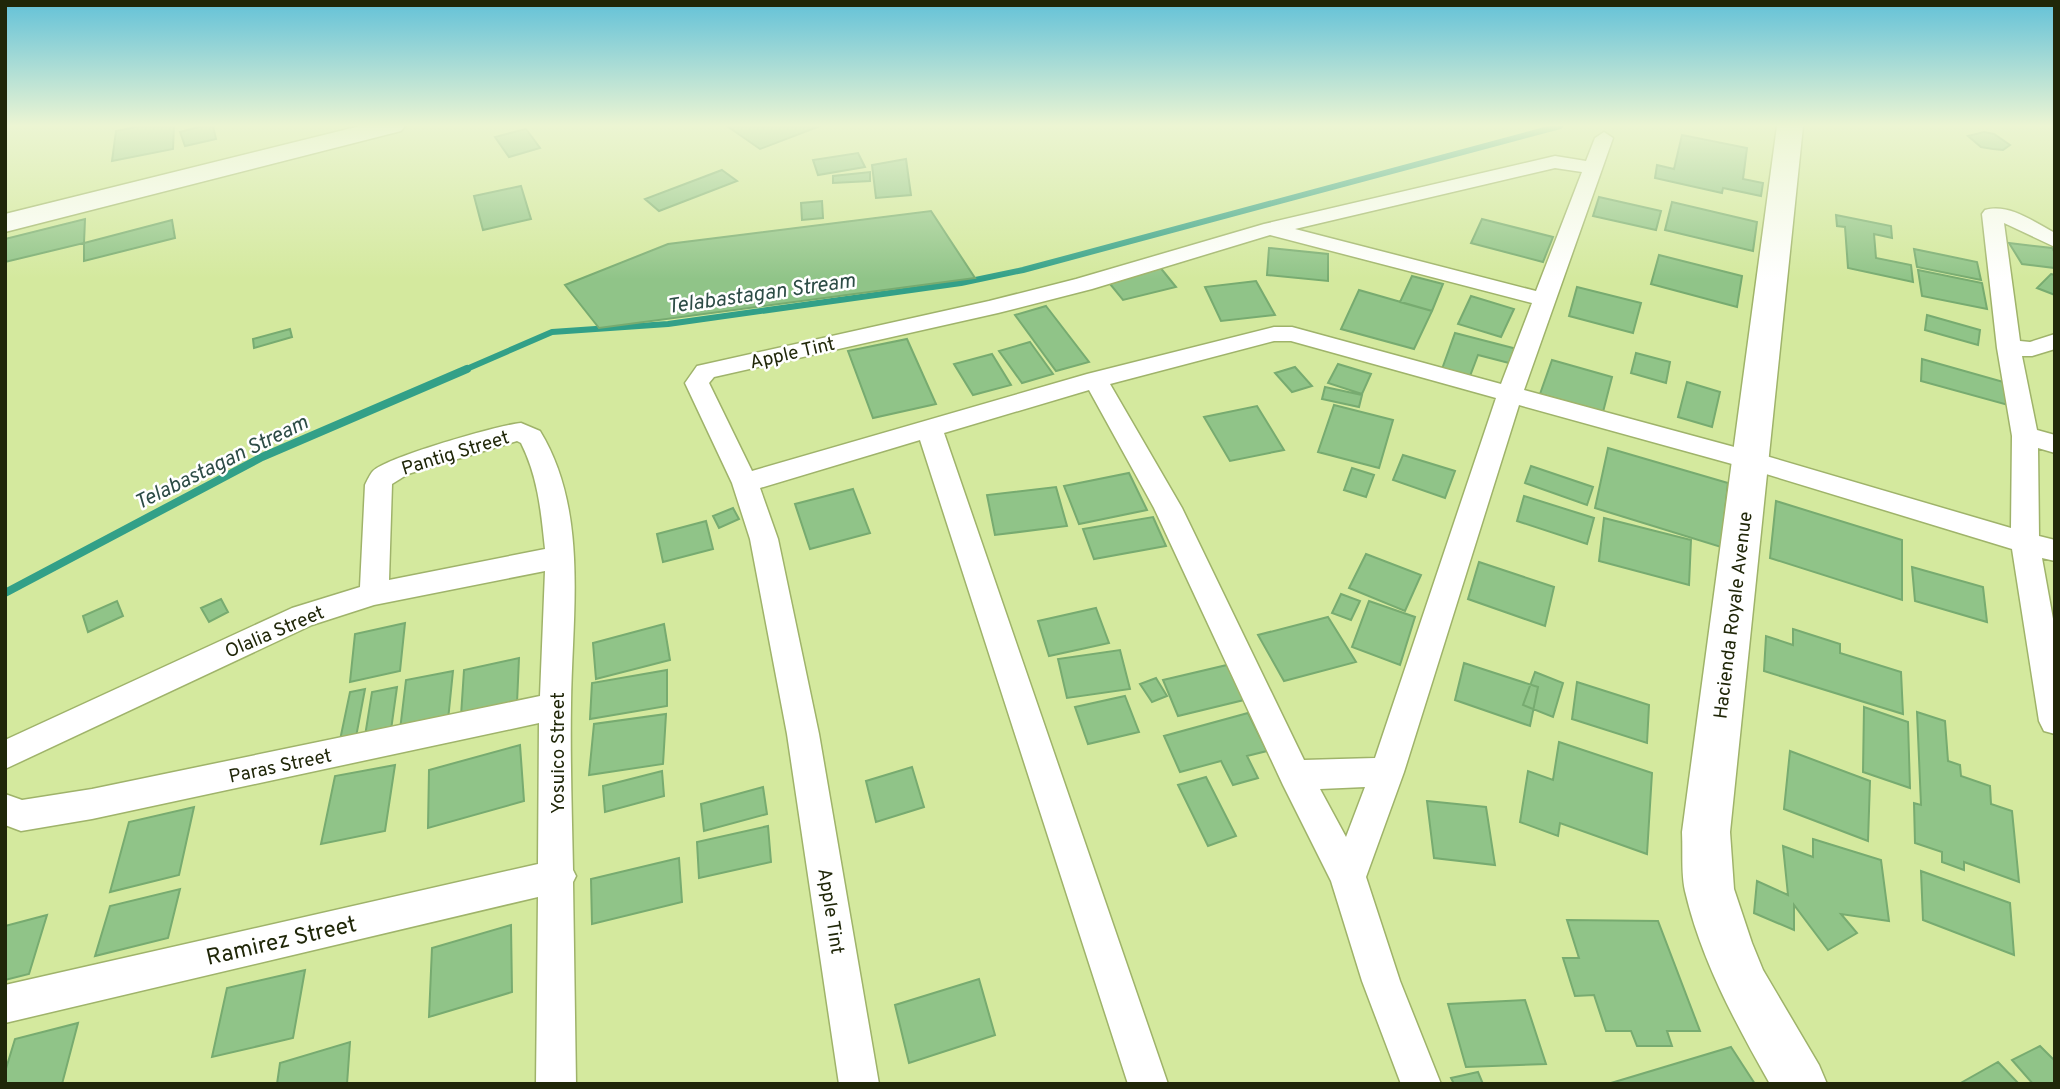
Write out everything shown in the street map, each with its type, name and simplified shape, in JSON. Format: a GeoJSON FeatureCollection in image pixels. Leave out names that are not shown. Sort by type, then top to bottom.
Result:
{"type":"FeatureCollection","features":[{"type":"Feature","properties":{"kind":"main road"},"geometry":{"type":"LineString","coordinates":[[5,223],[189,177]]}},
{"type":"Feature","properties":{"kind":"main road","name":"Hacienda Royale Avenue"},"geometry":{"type":"LineString","coordinates":[[1784,177],[1706,832],[1709,889],[1745,988],[1800,1084]]}},
{"type":"Feature","properties":{"kind":"street","name":"Apple Tint"},"geometry":{"type":"LineString","coordinates":[[859,1084],[789,659],[764,539],[745,483],[697,383],[706,372],[1028,298],[1270,228],[1491,177]]}},
{"type":"Feature","properties":{"kind":"street"},"geometry":{"type":"LineString","coordinates":[[1348,877],[1387,772],[1510,393],[1590,177]]}},
{"type":"Feature","properties":{"kind":"street"},"geometry":{"type":"LineString","coordinates":[[2055,241],[2004,215],[1992,214],[2009,348],[2025,436],[2025,542],[2050,663],[2055,721]]}},
{"type":"Feature","properties":{"kind":"street"},"geometry":{"type":"LineString","coordinates":[[1270,228],[1545,300]]}},
{"type":"Feature","properties":{"kind":"street"},"geometry":{"type":"LineString","coordinates":[[745,483],[1096,380],[1274,334],[1292,334],[1749,460],[2055,551]]}},
{"type":"Feature","properties":{"kind":"street"},"geometry":{"type":"LineString","coordinates":[[2009,348],[2032,349],[2055,341]]}},
{"type":"Feature","properties":{"kind":"street"},"geometry":{"type":"LineString","coordinates":[[1096,380],[1168,508],[1295,775],[1348,877],[1381,981],[1421,1084]]}},
{"type":"Feature","properties":{"kind":"street"},"geometry":{"type":"LineString","coordinates":[[929,428],[1149,1084]]}},
{"type":"Feature","properties":{"kind":"street","name":"Yosuico Street"},"geometry":{"type":"LineString","coordinates":[[521,432],[531,437],[546,467],[552,491],[560,557],[555,706],[558,876],[556,1084]]}},
{"type":"Feature","properties":{"kind":"street","name":"Pantig Street"},"geometry":{"type":"LineString","coordinates":[[374,594],[378,485],[382,478],[399,468],[448,450],[507,433],[521,432]]}},
{"type":"Feature","properties":{"kind":"street"},"geometry":{"type":"LineString","coordinates":[[2025,436],[2055,444]]}},
{"type":"Feature","properties":{"kind":"street","name":"Olalia Street"},"geometry":{"type":"LineString","coordinates":[[5,755],[302,616],[374,594],[560,557]]}},
{"type":"Feature","properties":{"kind":"street","name":"Paras Street"},"geometry":{"type":"LineString","coordinates":[[5,810],[21,816],[92,804],[555,706]]}},
{"type":"Feature","properties":{"kind":"street"},"geometry":{"type":"LineString","coordinates":[[1295,775],[1387,772]]}},
{"type":"Feature","properties":{"kind":"street","name":"Ramirez Street"},"geometry":{"type":"LineString","coordinates":[[5,1004],[558,876]]}},
{"type":"Feature","properties":{"kind":"building"},"geometry":{"type":"Polygon","coordinates":[[[704,177],[731,177],[737,181],[659,211],[645,199],[704,177]]]}},
{"type":"Feature","properties":{"kind":"building"},"geometry":{"type":"Polygon","coordinates":[[[833,177],[870,177],[870,181],[833,183],[833,177]]]}},
{"type":"Feature","properties":{"kind":"building"},"geometry":{"type":"Polygon","coordinates":[[[873,177],[908,177],[911,195],[876,198],[873,177]]]}},
{"type":"Feature","properties":{"kind":"building"},"geometry":{"type":"Polygon","coordinates":[[[1743,177],[1743,179],[1763,183],[1761,196],[1723,188],[1722,193],[1655,178],[1743,177]]]}},
{"type":"Feature","properties":{"kind":"building"},"geometry":{"type":"Polygon","coordinates":[[[521,186],[531,219],[483,230],[474,196],[521,186]]]}},
{"type":"Feature","properties":{"kind":"building"},"geometry":{"type":"Polygon","coordinates":[[[1599,197],[1661,211],[1656,230],[1593,216],[1599,197]]]}},
{"type":"Feature","properties":{"kind":"building"},"geometry":{"type":"Polygon","coordinates":[[[822,201],[823,218],[802,220],[801,203],[822,201]]]}},
{"type":"Feature","properties":{"kind":"building"},"geometry":{"type":"Polygon","coordinates":[[[1672,202],[1757,222],[1753,251],[1665,230],[1672,202]]]}},
{"type":"Feature","properties":{"kind":"building"},"geometry":{"type":"Polygon","coordinates":[[[931,211],[975,278],[599,328],[565,285],[668,244],[931,211]]]}},
{"type":"Feature","properties":{"kind":"building"},"geometry":{"type":"Polygon","coordinates":[[[1836,215],[1891,226],[1892,238],[1874,234],[1876,258],[1911,265],[1913,282],[1848,268],[1845,227],[1837,226],[1836,215]]]}},
{"type":"Feature","properties":{"kind":"building"},"geometry":{"type":"Polygon","coordinates":[[[85,219],[84,243],[5,262],[5,239],[85,219]]]}},
{"type":"Feature","properties":{"kind":"building"},"geometry":{"type":"Polygon","coordinates":[[[1482,219],[1553,237],[1543,262],[1471,243],[1482,219]]]}},
{"type":"Feature","properties":{"kind":"building"},"geometry":{"type":"Polygon","coordinates":[[[172,220],[175,238],[84,261],[84,243],[172,220]]]}},
{"type":"Feature","properties":{"kind":"building"},"geometry":{"type":"Polygon","coordinates":[[[2009,243],[2052,248],[2055,253],[2055,268],[2022,264],[2009,243]]]}},
{"type":"Feature","properties":{"kind":"building"},"geometry":{"type":"Polygon","coordinates":[[[1269,248],[1328,254],[1328,281],[1267,275],[1269,248]]]}},
{"type":"Feature","properties":{"kind":"building"},"geometry":{"type":"Polygon","coordinates":[[[1914,249],[1977,262],[1981,280],[1917,267],[1914,249]]]}},
{"type":"Feature","properties":{"kind":"building"},"geometry":{"type":"Polygon","coordinates":[[[1659,255],[1742,276],[1737,307],[1651,284],[1659,255]]]}},
{"type":"Feature","properties":{"kind":"building"},"geometry":{"type":"Polygon","coordinates":[[[1159,266],[1176,287],[1123,300],[1106,279],[1159,266]]]}},
{"type":"Feature","properties":{"kind":"building"},"geometry":{"type":"Polygon","coordinates":[[[1918,270],[1982,283],[1987,309],[1922,296],[1918,270]]]}},
{"type":"Feature","properties":{"kind":"building"},"geometry":{"type":"Polygon","coordinates":[[[2051,274],[2055,275],[2055,295],[2037,288],[2051,274]]]}},
{"type":"Feature","properties":{"kind":"building"},"geometry":{"type":"Polygon","coordinates":[[[1412,276],[1443,284],[1432,311],[1400,302],[1412,276]]]}},
{"type":"Feature","properties":{"kind":"building"},"geometry":{"type":"Polygon","coordinates":[[[1256,281],[1275,315],[1221,321],[1205,287],[1256,281]]]}},
{"type":"Feature","properties":{"kind":"building"},"geometry":{"type":"Polygon","coordinates":[[[1577,287],[1641,303],[1633,333],[1569,316],[1577,287]]]}},
{"type":"Feature","properties":{"kind":"building"},"geometry":{"type":"Polygon","coordinates":[[[1359,290],[1432,311],[1414,349],[1341,329],[1359,290]]]}},
{"type":"Feature","properties":{"kind":"building"},"geometry":{"type":"Polygon","coordinates":[[[1471,296],[1514,309],[1501,337],[1458,324],[1471,296]]]}},
{"type":"Feature","properties":{"kind":"building"},"geometry":{"type":"Polygon","coordinates":[[[1046,306],[1089,362],[1056,371],[1015,315],[1046,306]]]}},
{"type":"Feature","properties":{"kind":"building"},"geometry":{"type":"Polygon","coordinates":[[[1927,315],[1980,330],[1978,345],[1925,330],[1927,315]]]}},
{"type":"Feature","properties":{"kind":"building"},"geometry":{"type":"Polygon","coordinates":[[[290,329],[292,337],[254,348],[253,339],[290,329]]]}},
{"type":"Feature","properties":{"kind":"building"},"geometry":{"type":"Polygon","coordinates":[[[1455,333],[1517,349],[1513,364],[1478,355],[1470,376],[1442,369],[1455,333]]]}},
{"type":"Feature","properties":{"kind":"building"},"geometry":{"type":"Polygon","coordinates":[[[907,339],[936,404],[873,418],[848,351],[907,339]]]}},
{"type":"Feature","properties":{"kind":"building"},"geometry":{"type":"Polygon","coordinates":[[[1030,342],[1053,374],[1022,383],[999,351],[1030,342]]]}},
{"type":"Feature","properties":{"kind":"building"},"geometry":{"type":"Polygon","coordinates":[[[1636,353],[1670,362],[1666,383],[1631,373],[1636,353]]]}},
{"type":"Feature","properties":{"kind":"building"},"geometry":{"type":"Polygon","coordinates":[[[992,354],[1011,385],[973,395],[954,364],[992,354]]]}},
{"type":"Feature","properties":{"kind":"building"},"geometry":{"type":"Polygon","coordinates":[[[1922,359],[2007,383],[2008,405],[1921,381],[1922,359]]]}},
{"type":"Feature","properties":{"kind":"building"},"geometry":{"type":"Polygon","coordinates":[[[1552,360],[1612,377],[1603,412],[1540,394],[1552,360]]]}},
{"type":"Feature","properties":{"kind":"building"},"geometry":{"type":"Polygon","coordinates":[[[1338,364],[1371,374],[1362,394],[1328,383],[1338,364]]]}},
{"type":"Feature","properties":{"kind":"building"},"geometry":{"type":"Polygon","coordinates":[[[1295,367],[1312,386],[1292,392],[1275,373],[1295,367]]]}},
{"type":"Feature","properties":{"kind":"building"},"geometry":{"type":"Polygon","coordinates":[[[1687,382],[1720,392],[1712,427],[1678,417],[1687,382]]]}},
{"type":"Feature","properties":{"kind":"building"},"geometry":{"type":"Polygon","coordinates":[[[1325,387],[1362,395],[1359,407],[1322,399],[1325,387]]]}},
{"type":"Feature","properties":{"kind":"building"},"geometry":{"type":"Polygon","coordinates":[[[1334,405],[1393,420],[1379,468],[1318,452],[1334,405]]]}},
{"type":"Feature","properties":{"kind":"building"},"geometry":{"type":"Polygon","coordinates":[[[1257,406],[1284,450],[1230,461],[1204,417],[1257,406]]]}},
{"type":"Feature","properties":{"kind":"building"},"geometry":{"type":"Polygon","coordinates":[[[1608,448],[1728,483],[1721,547],[1595,508],[1608,448]]]}},
{"type":"Feature","properties":{"kind":"building"},"geometry":{"type":"Polygon","coordinates":[[[1403,455],[1455,471],[1445,498],[1393,480],[1403,455]]]}},
{"type":"Feature","properties":{"kind":"building"},"geometry":{"type":"Polygon","coordinates":[[[1531,466],[1593,487],[1587,505],[1525,483],[1531,466]]]}},
{"type":"Feature","properties":{"kind":"building"},"geometry":{"type":"Polygon","coordinates":[[[1352,468],[1374,475],[1366,497],[1344,490],[1352,468]]]}},
{"type":"Feature","properties":{"kind":"building"},"geometry":{"type":"Polygon","coordinates":[[[1129,473],[1147,510],[1079,524],[1064,486],[1129,473]]]}},
{"type":"Feature","properties":{"kind":"building"},"geometry":{"type":"Polygon","coordinates":[[[1056,487],[1067,526],[995,535],[987,495],[1056,487]]]}},
{"type":"Feature","properties":{"kind":"building"},"geometry":{"type":"Polygon","coordinates":[[[853,489],[870,533],[810,549],[795,504],[853,489]]]}},
{"type":"Feature","properties":{"kind":"building"},"geometry":{"type":"Polygon","coordinates":[[[1524,496],[1594,518],[1587,544],[1517,521],[1524,496]]]}},
{"type":"Feature","properties":{"kind":"building"},"geometry":{"type":"Polygon","coordinates":[[[1776,501],[1902,540],[1902,600],[1770,558],[1776,501]]]}},
{"type":"Feature","properties":{"kind":"building"},"geometry":{"type":"Polygon","coordinates":[[[733,508],[739,519],[719,528],[713,516],[733,508]]]}},
{"type":"Feature","properties":{"kind":"building"},"geometry":{"type":"Polygon","coordinates":[[[1153,517],[1166,546],[1094,559],[1083,529],[1153,517]]]}},
{"type":"Feature","properties":{"kind":"building"},"geometry":{"type":"Polygon","coordinates":[[[1604,518],[1691,540],[1689,585],[1599,561],[1604,518]]]}},
{"type":"Feature","properties":{"kind":"building"},"geometry":{"type":"Polygon","coordinates":[[[706,521],[713,549],[663,562],[657,534],[706,521]]]}},
{"type":"Feature","properties":{"kind":"building"},"geometry":{"type":"Polygon","coordinates":[[[1366,554],[1421,575],[1405,611],[1349,588],[1366,554]]]}},
{"type":"Feature","properties":{"kind":"building"},"geometry":{"type":"Polygon","coordinates":[[[1479,562],[1554,587],[1545,626],[1468,599],[1479,562]]]}},
{"type":"Feature","properties":{"kind":"building"},"geometry":{"type":"Polygon","coordinates":[[[1912,567],[1983,587],[1987,622],[1915,601],[1912,567]]]}},
{"type":"Feature","properties":{"kind":"building"},"geometry":{"type":"Polygon","coordinates":[[[1341,594],[1360,601],[1351,620],[1332,613],[1341,594]]]}},
{"type":"Feature","properties":{"kind":"building"},"geometry":{"type":"Polygon","coordinates":[[[221,599],[228,612],[209,622],[201,608],[221,599]]]}},
{"type":"Feature","properties":{"kind":"building"},"geometry":{"type":"Polygon","coordinates":[[[117,601],[123,616],[88,632],[83,616],[117,601]]]}},
{"type":"Feature","properties":{"kind":"building"},"geometry":{"type":"Polygon","coordinates":[[[1369,601],[1415,617],[1400,665],[1352,647],[1369,601]]]}},
{"type":"Feature","properties":{"kind":"building"},"geometry":{"type":"Polygon","coordinates":[[[1096,608],[1109,643],[1049,656],[1038,621],[1096,608]]]}},
{"type":"Feature","properties":{"kind":"building"},"geometry":{"type":"Polygon","coordinates":[[[1328,617],[1356,662],[1284,681],[1258,635],[1328,617]]]}},
{"type":"Feature","properties":{"kind":"building"},"geometry":{"type":"Polygon","coordinates":[[[405,623],[400,671],[350,682],[355,634],[405,623]]]}},
{"type":"Feature","properties":{"kind":"building"},"geometry":{"type":"Polygon","coordinates":[[[664,624],[670,660],[596,679],[593,643],[664,624]]]}},
{"type":"Feature","properties":{"kind":"building"},"geometry":{"type":"Polygon","coordinates":[[[1793,629],[1840,644],[1840,653],[1901,672],[1903,714],[1764,671],[1766,636],[1793,645],[1793,629]]]}},
{"type":"Feature","properties":{"kind":"building"},"geometry":{"type":"Polygon","coordinates":[[[1120,650],[1130,689],[1067,698],[1058,659],[1120,650]]]}},
{"type":"Feature","properties":{"kind":"building"},"geometry":{"type":"Polygon","coordinates":[[[519,658],[517,703],[461,716],[464,670],[519,658]]]}},
{"type":"Feature","properties":{"kind":"building"},"geometry":{"type":"Polygon","coordinates":[[[1464,663],[1538,687],[1530,726],[1455,700],[1464,663]]]}},
{"type":"Feature","properties":{"kind":"building"},"geometry":{"type":"Polygon","coordinates":[[[1227,665],[1244,700],[1178,716],[1163,680],[1227,665]]]}},
{"type":"Feature","properties":{"kind":"building"},"geometry":{"type":"Polygon","coordinates":[[[667,670],[667,706],[590,719],[592,683],[667,670]]]}},
{"type":"Feature","properties":{"kind":"building"},"geometry":{"type":"Polygon","coordinates":[[[453,671],[448,720],[400,730],[406,680],[453,671]]]}},
{"type":"Feature","properties":{"kind":"building"},"geometry":{"type":"Polygon","coordinates":[[[1535,672],[1563,683],[1553,717],[1523,705],[1535,672]]]}},
{"type":"Feature","properties":{"kind":"building"},"geometry":{"type":"Polygon","coordinates":[[[1156,678],[1167,696],[1152,702],[1140,684],[1156,678]]]}},
{"type":"Feature","properties":{"kind":"building"},"geometry":{"type":"Polygon","coordinates":[[[1577,682],[1649,705],[1647,743],[1572,719],[1577,682]]]}},
{"type":"Feature","properties":{"kind":"building"},"geometry":{"type":"Polygon","coordinates":[[[397,687],[391,730],[365,736],[372,692],[397,687]]]}},
{"type":"Feature","properties":{"kind":"building"},"geometry":{"type":"Polygon","coordinates":[[[365,689],[356,737],[340,740],[350,692],[365,689]]]}},
{"type":"Feature","properties":{"kind":"building"},"geometry":{"type":"Polygon","coordinates":[[[1125,696],[1139,732],[1088,744],[1075,707],[1125,696]]]}},
{"type":"Feature","properties":{"kind":"building"},"geometry":{"type":"Polygon","coordinates":[[[1864,707],[1908,722],[1910,788],[1863,772],[1864,707]]]}},
{"type":"Feature","properties":{"kind":"building"},"geometry":{"type":"Polygon","coordinates":[[[1917,712],[1945,721],[1948,761],[1960,765],[1961,776],[1990,786],[1991,804],[2012,811],[2019,882],[1964,862],[1964,870],[1942,862],[1942,852],[1915,843],[1914,803],[1921,805],[1917,712]]]}},
{"type":"Feature","properties":{"kind":"building"},"geometry":{"type":"Polygon","coordinates":[[[1248,713],[1267,751],[1247,756],[1258,778],[1233,785],[1221,761],[1180,772],[1164,736],[1248,713]]]}},
{"type":"Feature","properties":{"kind":"building"},"geometry":{"type":"Polygon","coordinates":[[[666,714],[663,764],[589,775],[594,724],[666,714]]]}},
{"type":"Feature","properties":{"kind":"building"},"geometry":{"type":"Polygon","coordinates":[[[1559,742],[1652,773],[1647,854],[1560,823],[1558,836],[1520,822],[1528,771],[1553,780],[1559,742]]]}},
{"type":"Feature","properties":{"kind":"building"},"geometry":{"type":"Polygon","coordinates":[[[520,745],[524,801],[428,828],[429,770],[520,745]]]}},
{"type":"Feature","properties":{"kind":"building"},"geometry":{"type":"Polygon","coordinates":[[[1790,751],[1870,781],[1868,841],[1784,809],[1790,751]]]}},
{"type":"Feature","properties":{"kind":"building"},"geometry":{"type":"Polygon","coordinates":[[[395,765],[385,831],[321,844],[335,776],[395,765]]]}},
{"type":"Feature","properties":{"kind":"building"},"geometry":{"type":"Polygon","coordinates":[[[912,767],[924,807],[876,822],[866,781],[912,767]]]}},
{"type":"Feature","properties":{"kind":"building"},"geometry":{"type":"Polygon","coordinates":[[[662,771],[664,796],[605,812],[603,786],[662,771]]]}},
{"type":"Feature","properties":{"kind":"building"},"geometry":{"type":"Polygon","coordinates":[[[1206,777],[1236,836],[1208,846],[1178,785],[1206,777]]]}},
{"type":"Feature","properties":{"kind":"building"},"geometry":{"type":"Polygon","coordinates":[[[763,787],[767,814],[704,831],[701,804],[763,787]]]}},
{"type":"Feature","properties":{"kind":"building"},"geometry":{"type":"Polygon","coordinates":[[[1427,801],[1486,807],[1495,865],[1434,858],[1427,801]]]}},
{"type":"Feature","properties":{"kind":"building"},"geometry":{"type":"Polygon","coordinates":[[[194,807],[179,875],[110,892],[129,822],[194,807]]]}},
{"type":"Feature","properties":{"kind":"building"},"geometry":{"type":"Polygon","coordinates":[[[768,826],[771,862],[699,878],[697,842],[768,826]]]}},
{"type":"Feature","properties":{"kind":"building"},"geometry":{"type":"Polygon","coordinates":[[[1813,839],[1881,860],[1889,921],[1841,914],[1857,933],[1828,950],[1794,905],[1794,930],[1754,913],[1757,881],[1788,895],[1783,846],[1813,857],[1813,839]]]}},
{"type":"Feature","properties":{"kind":"building"},"geometry":{"type":"Polygon","coordinates":[[[679,858],[682,902],[592,924],[591,879],[679,858]]]}},
{"type":"Feature","properties":{"kind":"building"},"geometry":{"type":"Polygon","coordinates":[[[1921,871],[2010,903],[2014,955],[1923,920],[1921,871]]]}},
{"type":"Feature","properties":{"kind":"building"},"geometry":{"type":"Polygon","coordinates":[[[180,889],[168,938],[95,956],[110,906],[180,889]]]}},
{"type":"Feature","properties":{"kind":"building"},"geometry":{"type":"Polygon","coordinates":[[[47,915],[29,974],[5,980],[5,926],[47,915]]]}},
{"type":"Feature","properties":{"kind":"building"},"geometry":{"type":"Polygon","coordinates":[[[1567,920],[1658,921],[1700,1031],[1667,1031],[1672,1046],[1637,1046],[1631,1031],[1606,1031],[1594,995],[1575,996],[1563,958],[1579,958],[1567,920]]]}},
{"type":"Feature","properties":{"kind":"building"},"geometry":{"type":"Polygon","coordinates":[[[511,925],[512,992],[429,1017],[432,948],[511,925]]]}},
{"type":"Feature","properties":{"kind":"building"},"geometry":{"type":"Polygon","coordinates":[[[305,970],[293,1038],[212,1057],[227,988],[305,970]]]}},
{"type":"Feature","properties":{"kind":"building"},"geometry":{"type":"Polygon","coordinates":[[[979,979],[995,1035],[909,1063],[895,1005],[979,979]]]}},
{"type":"Feature","properties":{"kind":"building"},"geometry":{"type":"Polygon","coordinates":[[[1525,1000],[1546,1064],[1466,1067],[1448,1004],[1525,1000]]]}},
{"type":"Feature","properties":{"kind":"building"},"geometry":{"type":"Polygon","coordinates":[[[78,1023],[62,1084],[5,1084],[5,1072],[15,1039],[78,1023]]]}},
{"type":"Feature","properties":{"kind":"building"},"geometry":{"type":"Polygon","coordinates":[[[350,1042],[347,1084],[277,1084],[280,1063],[350,1042]]]}},
{"type":"Feature","properties":{"kind":"building"},"geometry":{"type":"Polygon","coordinates":[[[2040,1046],[2055,1061],[2055,1084],[2033,1084],[2012,1060],[2040,1046]]]}},
{"type":"Feature","properties":{"kind":"building"},"geometry":{"type":"Polygon","coordinates":[[[1731,1047],[1755,1084],[1611,1083],[1731,1047]]]}},
{"type":"Feature","properties":{"kind":"building"},"geometry":{"type":"Polygon","coordinates":[[[1998,1062],[2019,1084],[1959,1084],[1998,1062]]]}},
{"type":"Feature","properties":{"kind":"building"},"geometry":{"type":"Polygon","coordinates":[[[1478,1072],[1483,1084],[1454,1084],[1451,1078],[1478,1072]]]}},
{"type":"Feature","properties":{"kind":"waterway","name":"Telabastagan Stream"},"geometry":{"type":"LineString","coordinates":[[462,371],[552,332],[668,324],[961,283],[1023,270],[1370,177]]}},
{"type":"Feature","properties":{"kind":"waterway","name":"Telabastagan Stream"},"geometry":{"type":"LineString","coordinates":[[5,593],[262,457],[467,369]]}}]}
